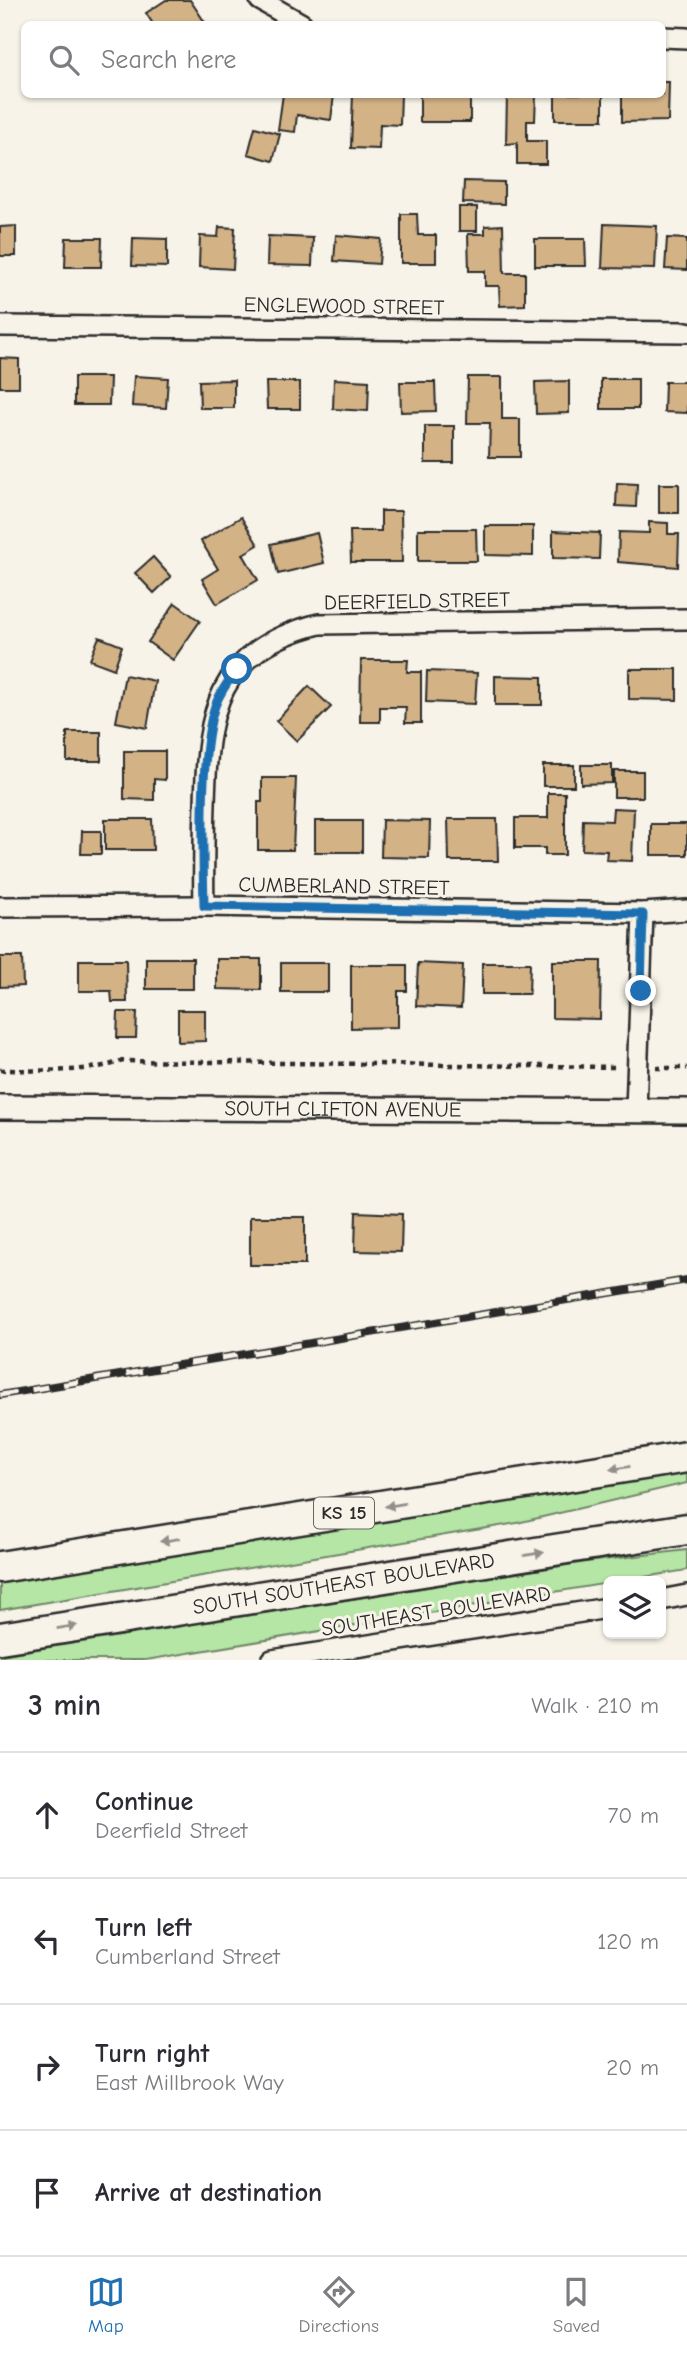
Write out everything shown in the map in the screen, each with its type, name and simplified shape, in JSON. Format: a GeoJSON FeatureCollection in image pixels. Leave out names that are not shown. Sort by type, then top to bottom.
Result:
{"type":"FeatureCollection","features":[{"type":"Feature","properties":{"kind":"main road","name":"KS 15"},"geometry":{"type":"LineString","coordinates":[[0,1567],[687,1458]]}},
{"type":"Feature","properties":{"kind":"main road","name":"SOUTH SOUTHEAST BOULEVARD"},"geometry":{"type":"LineString","coordinates":[[0,1638],[687,1529]]}},
{"type":"Feature","properties":{"kind":"street"},"geometry":{"type":"LineString","coordinates":[[260,0],[297,21]]}},
{"type":"Feature","properties":{"kind":"street"},"geometry":{"type":"LineString","coordinates":[[666,37],[687,38]]}},
{"type":"Feature","properties":{"kind":"street","name":"ENGLEWOOD STREET"},"geometry":{"type":"LineString","coordinates":[[0,326],[687,332]]}},
{"type":"Feature","properties":{"kind":"street","name":"DEERFIELD STREET"},"geometry":{"type":"LineString","coordinates":[[204,906],[206,769],[214,708],[223,688],[237,669],[273,640],[319,624],[687,619]]}},
{"type":"Feature","properties":{"kind":"street","name":"CUMBERLAND STREET"},"geometry":{"type":"LineString","coordinates":[[0,907],[204,906],[643,914],[687,911]]}},
{"type":"Feature","properties":{"kind":"street"},"geometry":{"type":"LineString","coordinates":[[636,1111],[643,914]]}},
{"type":"Feature","properties":{"kind":"street","name":"SOUTH CLIFTON AVENUE"},"geometry":{"type":"LineString","coordinates":[[0,1107],[687,1111]]}},
{"type":"Feature","properties":{"kind":"street"},"geometry":{"type":"LineString","coordinates":[[666,1599],[687,1595]]}},
{"type":"Feature","properties":{"kind":"street","name":"SOUTHEAST BOULEVARD"},"geometry":{"type":"LineString","coordinates":[[272,1660],[603,1609]]}},
{"type":"Feature","properties":{"kind":"path"},"geometry":{"type":"LineString","coordinates":[[0,1070],[81,1070],[102,1068],[122,1061],[687,1068]]}},
{"type":"Feature","properties":{"kind":"green space"},"geometry":{"type":"Polygon","coordinates":[[[687,1472],[687,1483],[517,1523],[0,1610],[0,1583],[687,1472]]]}},
{"type":"Feature","properties":{"kind":"green space"},"geometry":{"type":"Polygon","coordinates":[[[687,1550],[687,1570],[651,1576],[603,1576],[603,1584],[146,1660],[0,1660],[0,1655],[586,1562],[687,1550]]]}},
{"type":"Feature","properties":{"kind":"building"},"geometry":{"type":"Polygon","coordinates":[[[166,0],[190,0],[204,21],[151,21],[146,13],[166,0]]]}},
{"type":"Feature","properties":{"kind":"building"},"geometry":{"type":"Polygon","coordinates":[[[666,82],[669,82],[668,121],[622,122],[622,98],[666,98],[666,82]]]}},
{"type":"Feature","properties":{"kind":"building"},"geometry":{"type":"Polygon","coordinates":[[[282,98],[334,98],[331,120],[297,115],[295,132],[278,130],[282,98]]]}},
{"type":"Feature","properties":{"kind":"building"},"geometry":{"type":"Polygon","coordinates":[[[353,98],[401,98],[400,125],[380,124],[379,149],[351,148],[353,98]]]}},
{"type":"Feature","properties":{"kind":"building"},"geometry":{"type":"Polygon","coordinates":[[[420,98],[470,98],[470,122],[420,122],[420,98]]]}},
{"type":"Feature","properties":{"kind":"building"},"geometry":{"type":"Polygon","coordinates":[[[507,98],[536,98],[535,121],[527,121],[527,141],[546,141],[546,164],[517,164],[517,143],[506,144],[507,98]]]}},
{"type":"Feature","properties":{"kind":"building"},"geometry":{"type":"Polygon","coordinates":[[[555,98],[603,98],[603,120],[555,120],[555,98]]]}},
{"type":"Feature","properties":{"kind":"building"},"geometry":{"type":"Polygon","coordinates":[[[255,127],[280,134],[273,161],[248,154],[255,127]]]}},
{"type":"Feature","properties":{"kind":"building"},"geometry":{"type":"Polygon","coordinates":[[[464,181],[504,182],[504,204],[463,203],[464,181]]]}},
{"type":"Feature","properties":{"kind":"building"},"geometry":{"type":"Polygon","coordinates":[[[459,207],[477,207],[477,231],[459,231],[459,207]]]}},
{"type":"Feature","properties":{"kind":"building"},"geometry":{"type":"Polygon","coordinates":[[[401,214],[417,214],[418,235],[436,235],[436,263],[401,263],[401,214]]]}},
{"type":"Feature","properties":{"kind":"building"},"geometry":{"type":"Polygon","coordinates":[[[604,224],[657,226],[655,269],[602,268],[604,224]]]}},
{"type":"Feature","properties":{"kind":"building"},"geometry":{"type":"Polygon","coordinates":[[[503,225],[504,273],[525,273],[525,305],[500,306],[499,286],[485,286],[485,271],[469,271],[468,234],[485,234],[485,226],[503,225]]]}},
{"type":"Feature","properties":{"kind":"building"},"geometry":{"type":"Polygon","coordinates":[[[16,226],[16,256],[0,256],[0,227],[16,226]]]}},
{"type":"Feature","properties":{"kind":"building"},"geometry":{"type":"Polygon","coordinates":[[[219,227],[235,228],[233,269],[199,267],[200,236],[218,237],[219,227]]]}},
{"type":"Feature","properties":{"kind":"building"},"geometry":{"type":"Polygon","coordinates":[[[336,235],[381,239],[379,264],[334,261],[336,235]]]}},
{"type":"Feature","properties":{"kind":"building"},"geometry":{"type":"Polygon","coordinates":[[[268,236],[313,238],[312,266],[267,265],[268,236]]]}},
{"type":"Feature","properties":{"kind":"building"},"geometry":{"type":"Polygon","coordinates":[[[66,238],[102,238],[101,267],[65,267],[66,238]]]}},
{"type":"Feature","properties":{"kind":"building"},"geometry":{"type":"Polygon","coordinates":[[[133,238],[167,239],[167,267],[132,266],[133,238]]]}},
{"type":"Feature","properties":{"kind":"building"},"geometry":{"type":"Polygon","coordinates":[[[667,238],[687,239],[687,270],[665,269],[667,238]]]}},
{"type":"Feature","properties":{"kind":"building"},"geometry":{"type":"Polygon","coordinates":[[[535,239],[585,239],[586,266],[535,266],[535,239]]]}},
{"type":"Feature","properties":{"kind":"building"},"geometry":{"type":"Polygon","coordinates":[[[0,358],[19,359],[19,387],[0,387],[0,358]]]}},
{"type":"Feature","properties":{"kind":"building"},"geometry":{"type":"Polygon","coordinates":[[[134,376],[168,378],[166,408],[132,406],[134,376]]]}},
{"type":"Feature","properties":{"kind":"building"},"geometry":{"type":"Polygon","coordinates":[[[74,377],[110,377],[109,405],[74,405],[74,377]]]}},
{"type":"Feature","properties":{"kind":"building"},"geometry":{"type":"Polygon","coordinates":[[[468,377],[502,377],[502,419],[520,419],[520,457],[489,457],[490,423],[467,423],[468,377]]]}},
{"type":"Feature","properties":{"kind":"building"},"geometry":{"type":"Polygon","coordinates":[[[334,379],[369,381],[368,411],[333,409],[334,379]]]}},
{"type":"Feature","properties":{"kind":"building"},"geometry":{"type":"Polygon","coordinates":[[[601,379],[638,379],[638,409],[601,409],[601,379]]]}},
{"type":"Feature","properties":{"kind":"building"},"geometry":{"type":"Polygon","coordinates":[[[234,380],[234,408],[200,408],[199,381],[234,380]]]}},
{"type":"Feature","properties":{"kind":"building"},"geometry":{"type":"Polygon","coordinates":[[[569,381],[569,413],[536,414],[535,382],[569,381]]]}},
{"type":"Feature","properties":{"kind":"building"},"geometry":{"type":"Polygon","coordinates":[[[266,382],[300,382],[300,409],[267,409],[266,382]]]}},
{"type":"Feature","properties":{"kind":"building"},"geometry":{"type":"Polygon","coordinates":[[[400,382],[435,382],[436,411],[401,412],[400,382]]]}},
{"type":"Feature","properties":{"kind":"building"},"geometry":{"type":"Polygon","coordinates":[[[665,382],[687,382],[687,413],[664,412],[665,382]]]}},
{"type":"Feature","properties":{"kind":"building"},"geometry":{"type":"Polygon","coordinates":[[[425,426],[454,426],[454,463],[425,463],[425,426]]]}},
{"type":"Feature","properties":{"kind":"building"},"geometry":{"type":"Polygon","coordinates":[[[617,483],[637,484],[636,507],[616,506],[617,483]]]}},
{"type":"Feature","properties":{"kind":"building"},"geometry":{"type":"Polygon","coordinates":[[[659,484],[679,484],[679,513],[659,513],[659,484]]]}},
{"type":"Feature","properties":{"kind":"building"},"geometry":{"type":"Polygon","coordinates":[[[381,511],[401,511],[402,562],[351,562],[350,531],[381,531],[381,511]]]}},
{"type":"Feature","properties":{"kind":"building"},"geometry":{"type":"Polygon","coordinates":[[[241,517],[258,545],[243,554],[258,580],[217,604],[202,579],[218,569],[201,541],[241,517]]]}},
{"type":"Feature","properties":{"kind":"building"},"geometry":{"type":"Polygon","coordinates":[[[649,522],[668,523],[668,534],[679,534],[678,567],[618,562],[619,532],[649,533],[649,522]]]}},
{"type":"Feature","properties":{"kind":"building"},"geometry":{"type":"Polygon","coordinates":[[[485,526],[533,526],[533,556],[485,555],[485,526]]]}},
{"type":"Feature","properties":{"kind":"building"},"geometry":{"type":"Polygon","coordinates":[[[418,529],[476,529],[477,561],[418,561],[418,529]]]}},
{"type":"Feature","properties":{"kind":"building"},"geometry":{"type":"Polygon","coordinates":[[[553,531],[600,533],[599,559],[553,558],[553,531]]]}},
{"type":"Feature","properties":{"kind":"building"},"geometry":{"type":"Polygon","coordinates":[[[317,533],[324,563],[278,574],[271,544],[317,533]]]}},
{"type":"Feature","properties":{"kind":"building"},"geometry":{"type":"Polygon","coordinates":[[[153,557],[171,577],[154,593],[135,573],[153,557]]]}},
{"type":"Feature","properties":{"kind":"building"},"geometry":{"type":"Polygon","coordinates":[[[175,603],[200,621],[173,660],[148,642],[175,603]]]}},
{"type":"Feature","properties":{"kind":"building"},"geometry":{"type":"Polygon","coordinates":[[[99,637],[122,646],[114,669],[90,660],[99,637]]]}},
{"type":"Feature","properties":{"kind":"building"},"geometry":{"type":"Polygon","coordinates":[[[361,660],[408,660],[407,672],[421,672],[421,723],[405,723],[406,707],[380,707],[380,722],[360,722],[361,660]]]}},
{"type":"Feature","properties":{"kind":"building"},"geometry":{"type":"Polygon","coordinates":[[[629,669],[677,669],[677,700],[629,699],[629,669]]]}},
{"type":"Feature","properties":{"kind":"building"},"geometry":{"type":"Polygon","coordinates":[[[427,671],[477,673],[475,704],[426,702],[427,671]]]}},
{"type":"Feature","properties":{"kind":"building"},"geometry":{"type":"Polygon","coordinates":[[[125,675],[155,681],[147,728],[116,722],[125,675]]]}},
{"type":"Feature","properties":{"kind":"building"},"geometry":{"type":"Polygon","coordinates":[[[495,676],[542,677],[542,705],[495,705],[495,676]]]}},
{"type":"Feature","properties":{"kind":"building"},"geometry":{"type":"Polygon","coordinates":[[[309,686],[331,707],[297,741],[276,721],[309,686]]]}},
{"type":"Feature","properties":{"kind":"building"},"geometry":{"type":"Polygon","coordinates":[[[67,732],[101,732],[101,761],[67,761],[67,732]]]}},
{"type":"Feature","properties":{"kind":"building"},"geometry":{"type":"Polygon","coordinates":[[[124,751],[165,751],[165,780],[154,779],[154,800],[124,799],[124,751]]]}},
{"type":"Feature","properties":{"kind":"building"},"geometry":{"type":"Polygon","coordinates":[[[543,765],[574,765],[574,786],[543,786],[543,765]]]}},
{"type":"Feature","properties":{"kind":"building"},"geometry":{"type":"Polygon","coordinates":[[[581,765],[612,765],[612,783],[581,784],[581,765]]]}},
{"type":"Feature","properties":{"kind":"building"},"geometry":{"type":"Polygon","coordinates":[[[614,771],[643,771],[643,797],[614,797],[614,771]]]}},
{"type":"Feature","properties":{"kind":"building"},"geometry":{"type":"Polygon","coordinates":[[[262,778],[296,778],[293,850],[258,850],[258,802],[262,802],[262,778]]]}},
{"type":"Feature","properties":{"kind":"building"},"geometry":{"type":"Polygon","coordinates":[[[548,793],[565,793],[565,855],[545,855],[545,848],[515,848],[515,818],[548,818],[548,793]]]}},
{"type":"Feature","properties":{"kind":"building"},"geometry":{"type":"Polygon","coordinates":[[[613,808],[634,809],[632,861],[606,860],[607,851],[582,850],[583,820],[612,821],[613,808]]]}},
{"type":"Feature","properties":{"kind":"building"},"geometry":{"type":"Polygon","coordinates":[[[105,819],[152,819],[153,850],[105,850],[105,819]]]}},
{"type":"Feature","properties":{"kind":"building"},"geometry":{"type":"Polygon","coordinates":[[[448,819],[497,819],[498,861],[449,861],[448,819]]]}},
{"type":"Feature","properties":{"kind":"building"},"geometry":{"type":"Polygon","coordinates":[[[382,820],[430,821],[429,858],[381,857],[382,820]]]}},
{"type":"Feature","properties":{"kind":"building"},"geometry":{"type":"Polygon","coordinates":[[[315,821],[362,821],[362,852],[315,852],[315,821]]]}},
{"type":"Feature","properties":{"kind":"building"},"geometry":{"type":"Polygon","coordinates":[[[651,824],[687,824],[687,855],[651,855],[651,824]]]}},
{"type":"Feature","properties":{"kind":"building"},"geometry":{"type":"Polygon","coordinates":[[[82,831],[101,831],[101,854],[81,854],[82,831]]]}},
{"type":"Feature","properties":{"kind":"building"},"geometry":{"type":"Polygon","coordinates":[[[0,957],[22,957],[23,986],[0,987],[0,957]]]}},
{"type":"Feature","properties":{"kind":"building"},"geometry":{"type":"Polygon","coordinates":[[[146,958],[193,958],[193,989],[146,989],[146,958]]]}},
{"type":"Feature","properties":{"kind":"building"},"geometry":{"type":"Polygon","coordinates":[[[217,959],[261,959],[261,990],[217,989],[217,959]]]}},
{"type":"Feature","properties":{"kind":"building"},"geometry":{"type":"Polygon","coordinates":[[[79,960],[126,960],[127,1002],[112,1002],[111,991],[79,991],[79,960]]]}},
{"type":"Feature","properties":{"kind":"building"},"geometry":{"type":"Polygon","coordinates":[[[552,961],[601,961],[600,1019],[552,1018],[552,961]]]}},
{"type":"Feature","properties":{"kind":"building"},"geometry":{"type":"Polygon","coordinates":[[[281,963],[328,963],[328,992],[281,992],[281,963]]]}},
{"type":"Feature","properties":{"kind":"building"},"geometry":{"type":"Polygon","coordinates":[[[418,963],[463,965],[461,1008],[416,1006],[418,963]]]}},
{"type":"Feature","properties":{"kind":"building"},"geometry":{"type":"Polygon","coordinates":[[[482,963],[530,963],[529,994],[482,994],[482,963]]]}},
{"type":"Feature","properties":{"kind":"building"},"geometry":{"type":"Polygon","coordinates":[[[351,965],[407,965],[407,991],[398,991],[398,1027],[351,1028],[351,965]]]}},
{"type":"Feature","properties":{"kind":"building"},"geometry":{"type":"Polygon","coordinates":[[[178,1010],[205,1010],[205,1041],[178,1042],[178,1010]]]}},
{"type":"Feature","properties":{"kind":"building"},"geometry":{"type":"Polygon","coordinates":[[[118,1012],[137,1012],[136,1038],[117,1038],[118,1012]]]}},
{"type":"Feature","properties":{"kind":"building"},"geometry":{"type":"Polygon","coordinates":[[[356,1212],[402,1214],[401,1252],[355,1251],[356,1212]]]}},
{"type":"Feature","properties":{"kind":"building"},"geometry":{"type":"Polygon","coordinates":[[[250,1217],[305,1217],[305,1265],[250,1265],[250,1217]]]}},
{"type":"Feature","properties":{"kind":"railway"},"geometry":{"type":"LineString","coordinates":[[0,1395],[687,1280]]}},
{"type":"Feature","properties":{"kind":"route"},"geometry":{"type":"LineString","coordinates":[[237,669],[223,688],[214,708],[209,738],[204,906],[643,914],[641,991]]}}]}
